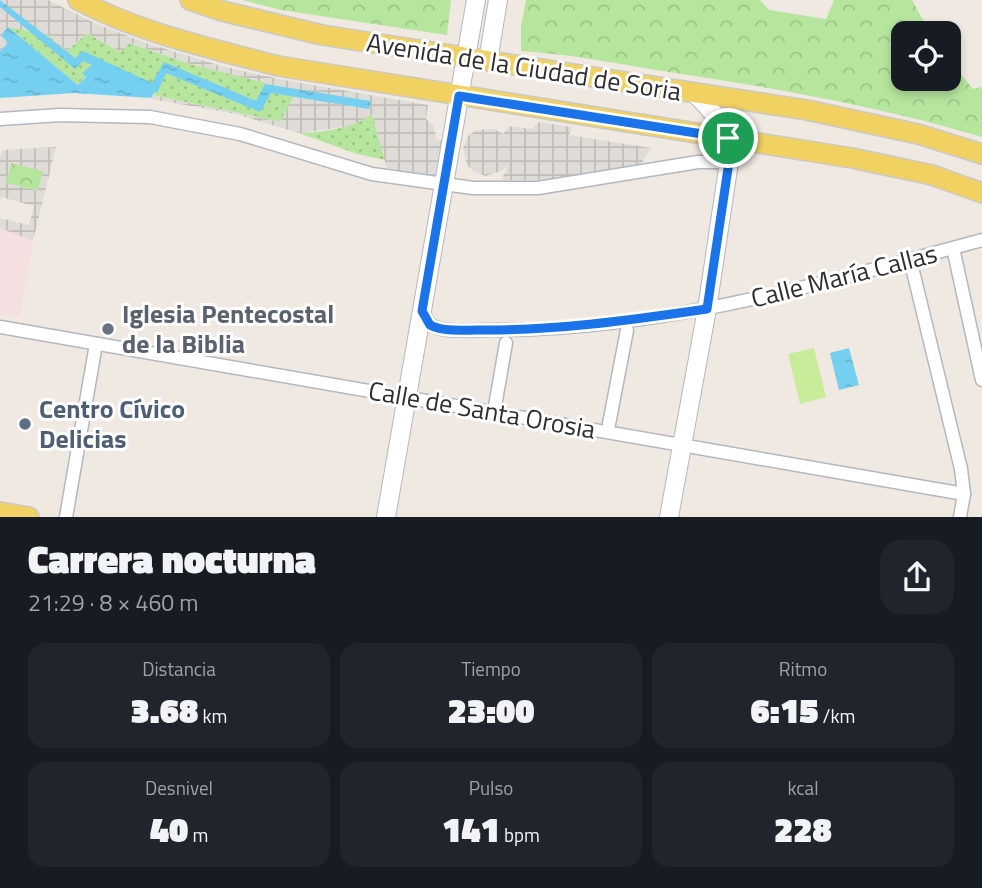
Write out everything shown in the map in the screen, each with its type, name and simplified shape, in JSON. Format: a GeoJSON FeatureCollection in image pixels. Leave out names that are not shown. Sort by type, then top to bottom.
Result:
{"type":"FeatureCollection","features":[{"type":"Feature","properties":{"kind":"main road","name":"Avenida de la Ciudad de Soria"},"geometry":{"type":"LineString","coordinates":[[78,0],[139,27],[278,66],[895,166],[932,175],[982,193]]}},
{"type":"Feature","properties":{"kind":"main road","name":"Avenida de la Ciudad de Soria"},"geometry":{"type":"LineString","coordinates":[[190,0],[222,11],[321,35],[807,110],[918,134],[982,155]]}},
{"type":"Feature","properties":{"kind":"main road"},"geometry":{"type":"LineString","coordinates":[[0,512],[29,517]]}},
{"type":"Feature","properties":{"kind":"street"},"geometry":{"type":"LineString","coordinates":[[386,517],[476,0]]}},
{"type":"Feature","properties":{"kind":"street"},"geometry":{"type":"LineString","coordinates":[[488,61],[498,0]]}},
{"type":"Feature","properties":{"kind":"street"},"geometry":{"type":"LineString","coordinates":[[669,517],[707,309],[729,162],[728,138],[716,117],[695,94]]}},
{"type":"Feature","properties":{"kind":"street"},"geometry":{"type":"LineString","coordinates":[[0,119],[80,114],[150,117],[240,134],[372,174],[444,186],[538,188],[698,162],[729,162]]}},
{"type":"Feature","properties":{"kind":"street","name":"Calle María Callas"},"geometry":{"type":"LineString","coordinates":[[422,311],[427,322],[434,327],[502,330],[600,323],[707,309],[982,240]]}},
{"type":"Feature","properties":{"kind":"street"},"geometry":{"type":"LineString","coordinates":[[953,248],[982,380]]}},
{"type":"Feature","properties":{"kind":"street"},"geometry":{"type":"LineString","coordinates":[[910,259],[961,469],[964,494],[960,517]]}},
{"type":"Feature","properties":{"kind":"street","name":"Calle de Santa Orosia"},"geometry":{"type":"LineString","coordinates":[[0,327],[964,494]]}},
{"type":"Feature","properties":{"kind":"street"},"geometry":{"type":"LineString","coordinates":[[609,424],[627,330]]}},
{"type":"Feature","properties":{"kind":"street"},"geometry":{"type":"LineString","coordinates":[[494,412],[506,343]]}},
{"type":"Feature","properties":{"kind":"street"},"geometry":{"type":"LineString","coordinates":[[66,517],[96,344]]}},
{"type":"Feature","properties":{"kind":"shaded area"},"geometry":{"type":"Polygon","coordinates":[[[0,0],[48,0],[97,24],[146,43],[225,67],[428,105],[426,119],[433,125],[437,140],[445,141],[438,173],[430,178],[387,169],[372,114],[345,127],[299,133],[236,114],[151,99],[152,95],[280,122],[293,97],[369,109],[371,101],[278,86],[191,64],[129,43],[121,52],[87,33],[67,51],[48,35],[8,27],[1,35],[8,43],[0,51],[0,0]]]}},
{"type":"Feature","properties":{"kind":"shaded area"},"geometry":{"type":"Polygon","coordinates":[[[539,122],[572,127],[569,135],[651,148],[641,164],[586,175],[537,180],[501,181],[508,165],[501,171],[486,176],[467,165],[463,148],[468,136],[476,130],[494,129],[503,134],[509,126],[532,129],[539,122]]]}},
{"type":"Feature","properties":{"kind":"shaded area"},"geometry":{"type":"Polygon","coordinates":[[[56,147],[33,241],[0,228],[0,218],[29,225],[34,206],[1,197],[0,201],[2,150],[56,147]],[[11,163],[6,183],[38,191],[43,171],[11,163]]]}},
{"type":"Feature","properties":{"kind":"shaded area"},"geometry":{"type":"Polygon","coordinates":[[[0,228],[33,241],[19,317],[0,314],[0,228]]]}},
{"type":"Feature","properties":{"kind":"green space"},"geometry":{"type":"Polygon","coordinates":[[[243,0],[451,0],[447,35],[281,10],[243,0]]]}},
{"type":"Feature","properties":{"kind":"green space"},"geometry":{"type":"Polygon","coordinates":[[[526,0],[760,0],[769,10],[826,19],[834,0],[912,0],[923,21],[891,21],[891,91],[961,91],[961,74],[973,89],[982,87],[982,137],[905,116],[787,91],[558,54],[521,51],[521,27],[526,0]]]}},
{"type":"Feature","properties":{"kind":"green space"},"geometry":{"type":"Polygon","coordinates":[[[16,19],[48,35],[67,51],[87,33],[120,52],[128,43],[191,64],[278,86],[371,101],[369,109],[293,97],[281,122],[152,95],[154,92],[83,73],[86,76],[78,85],[8,27],[16,19]]]}},
{"type":"Feature","properties":{"kind":"green space"},"geometry":{"type":"Polygon","coordinates":[[[372,114],[385,160],[357,154],[299,133],[337,129],[372,114]]]}},
{"type":"Feature","properties":{"kind":"green space"},"geometry":{"type":"Polygon","coordinates":[[[11,163],[44,171],[38,191],[6,183],[11,163]]]}},
{"type":"Feature","properties":{"kind":"green space"},"geometry":{"type":"Polygon","coordinates":[[[814,348],[826,397],[800,404],[788,354],[814,348]]]}},
{"type":"Feature","properties":{"kind":"water"},"geometry":{"type":"Polygon","coordinates":[[[0,0],[75,58],[83,51],[152,83],[164,62],[256,101],[265,84],[371,101],[369,109],[271,93],[260,112],[166,73],[157,93],[154,92],[151,98],[74,93],[0,98],[0,51],[8,43],[1,35],[8,27],[78,85],[86,77],[82,73],[92,65],[83,61],[75,69],[0,7],[0,0]]]}},
{"type":"Feature","properties":{"kind":"water"},"geometry":{"type":"Polygon","coordinates":[[[849,348],[859,385],[839,390],[830,353],[849,348]]]}},
{"type":"Feature","properties":{"kind":"place","name":"Iglesia Pentecostal de la Biblia"},"geometry":{"type":"Point","coordinates":[108,329]}},
{"type":"Feature","properties":{"kind":"place","name":"Centro Cívico Delicias"},"geometry":{"type":"Point","coordinates":[25,424]}},
{"type":"Feature","properties":{"kind":"route"},"geometry":{"type":"LineString","coordinates":[[459,96],[728,138],[729,162],[707,309],[613,322],[522,330],[447,329],[434,327],[427,322],[422,311],[459,96]]}}]}
